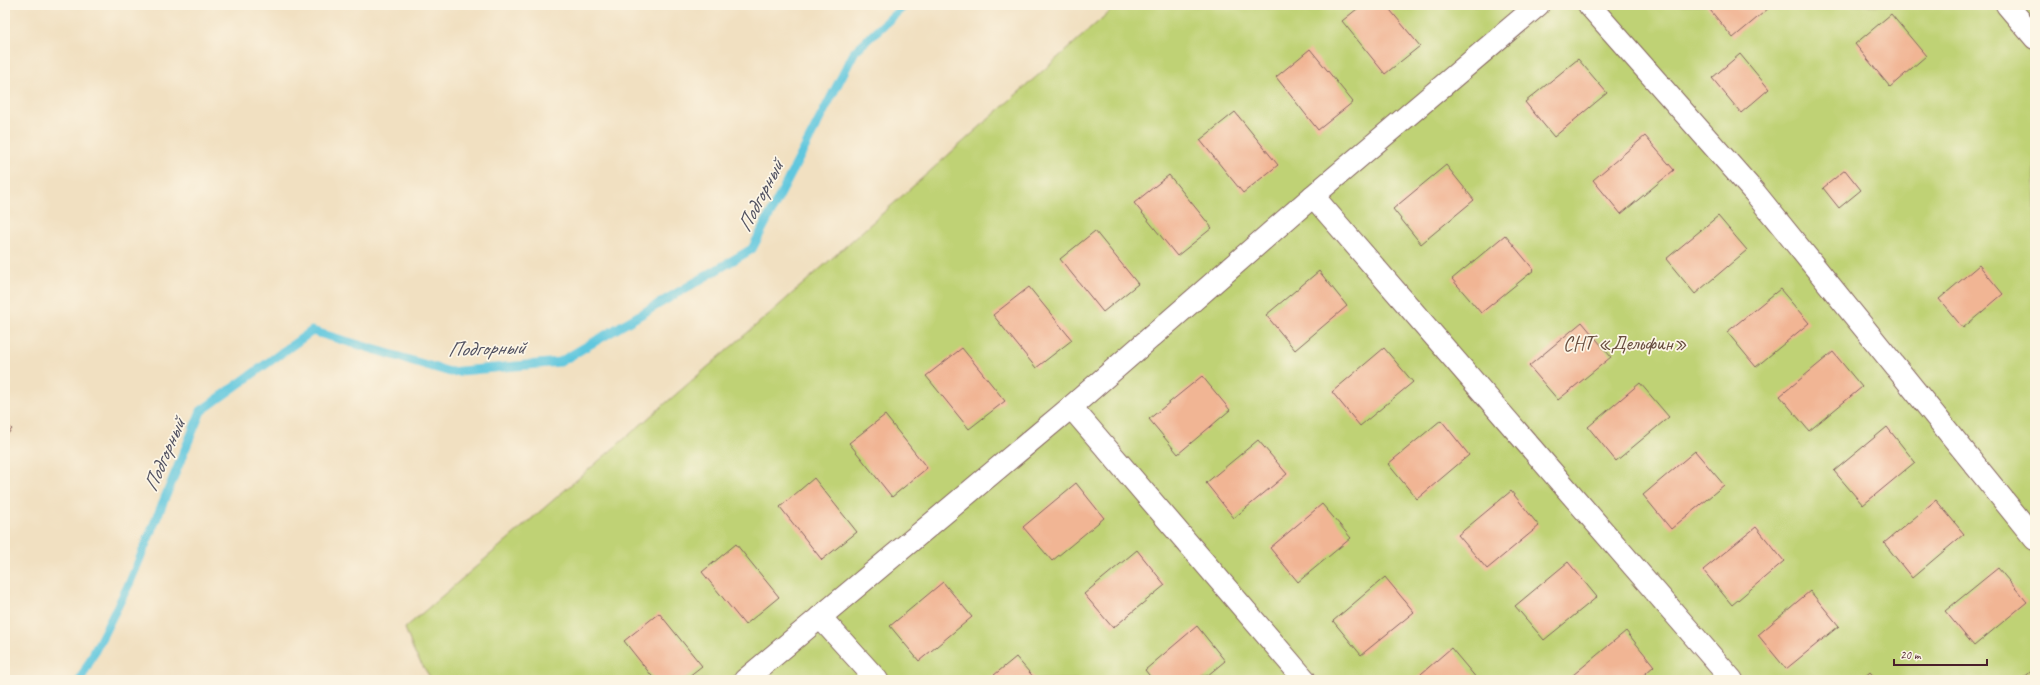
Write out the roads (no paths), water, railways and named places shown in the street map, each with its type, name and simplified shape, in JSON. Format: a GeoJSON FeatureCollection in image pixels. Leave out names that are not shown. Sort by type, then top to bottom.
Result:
{"type":"FeatureCollection","features":[{"type":"Feature","properties":{"kind":"street"},"geometry":{"type":"LineString","coordinates":[[746,680],[1071,407],[1312,196],[1538,5]]}},
{"type":"Feature","properties":{"kind":"street"},"geometry":{"type":"LineString","coordinates":[[1589,5],[1755,193],[2035,539]]}},
{"type":"Feature","properties":{"kind":"street"},"geometry":{"type":"LineString","coordinates":[[2007,5],[2035,38]]}},
{"type":"Feature","properties":{"kind":"street"},"geometry":{"type":"LineString","coordinates":[[1312,196],[1732,680]]}},
{"type":"Feature","properties":{"kind":"street"},"geometry":{"type":"LineString","coordinates":[[1071,407],[1305,680]]}},
{"type":"Feature","properties":{"kind":"street"},"geometry":{"type":"LineString","coordinates":[[820,617],[876,680]]}},
{"type":"Feature","properties":{"kind":"waterway","name":"Подгорный"},"geometry":{"type":"LineString","coordinates":[[80,680],[130,582],[201,411],[312,331],[450,372],[560,362],[752,249],[855,51],[905,5]]}},
{"type":"Feature","properties":{"kind":"park label","name":"СНТ «Дельфин»"},"geometry":{"type":"Point","coordinates":[1625,343]}}]}
